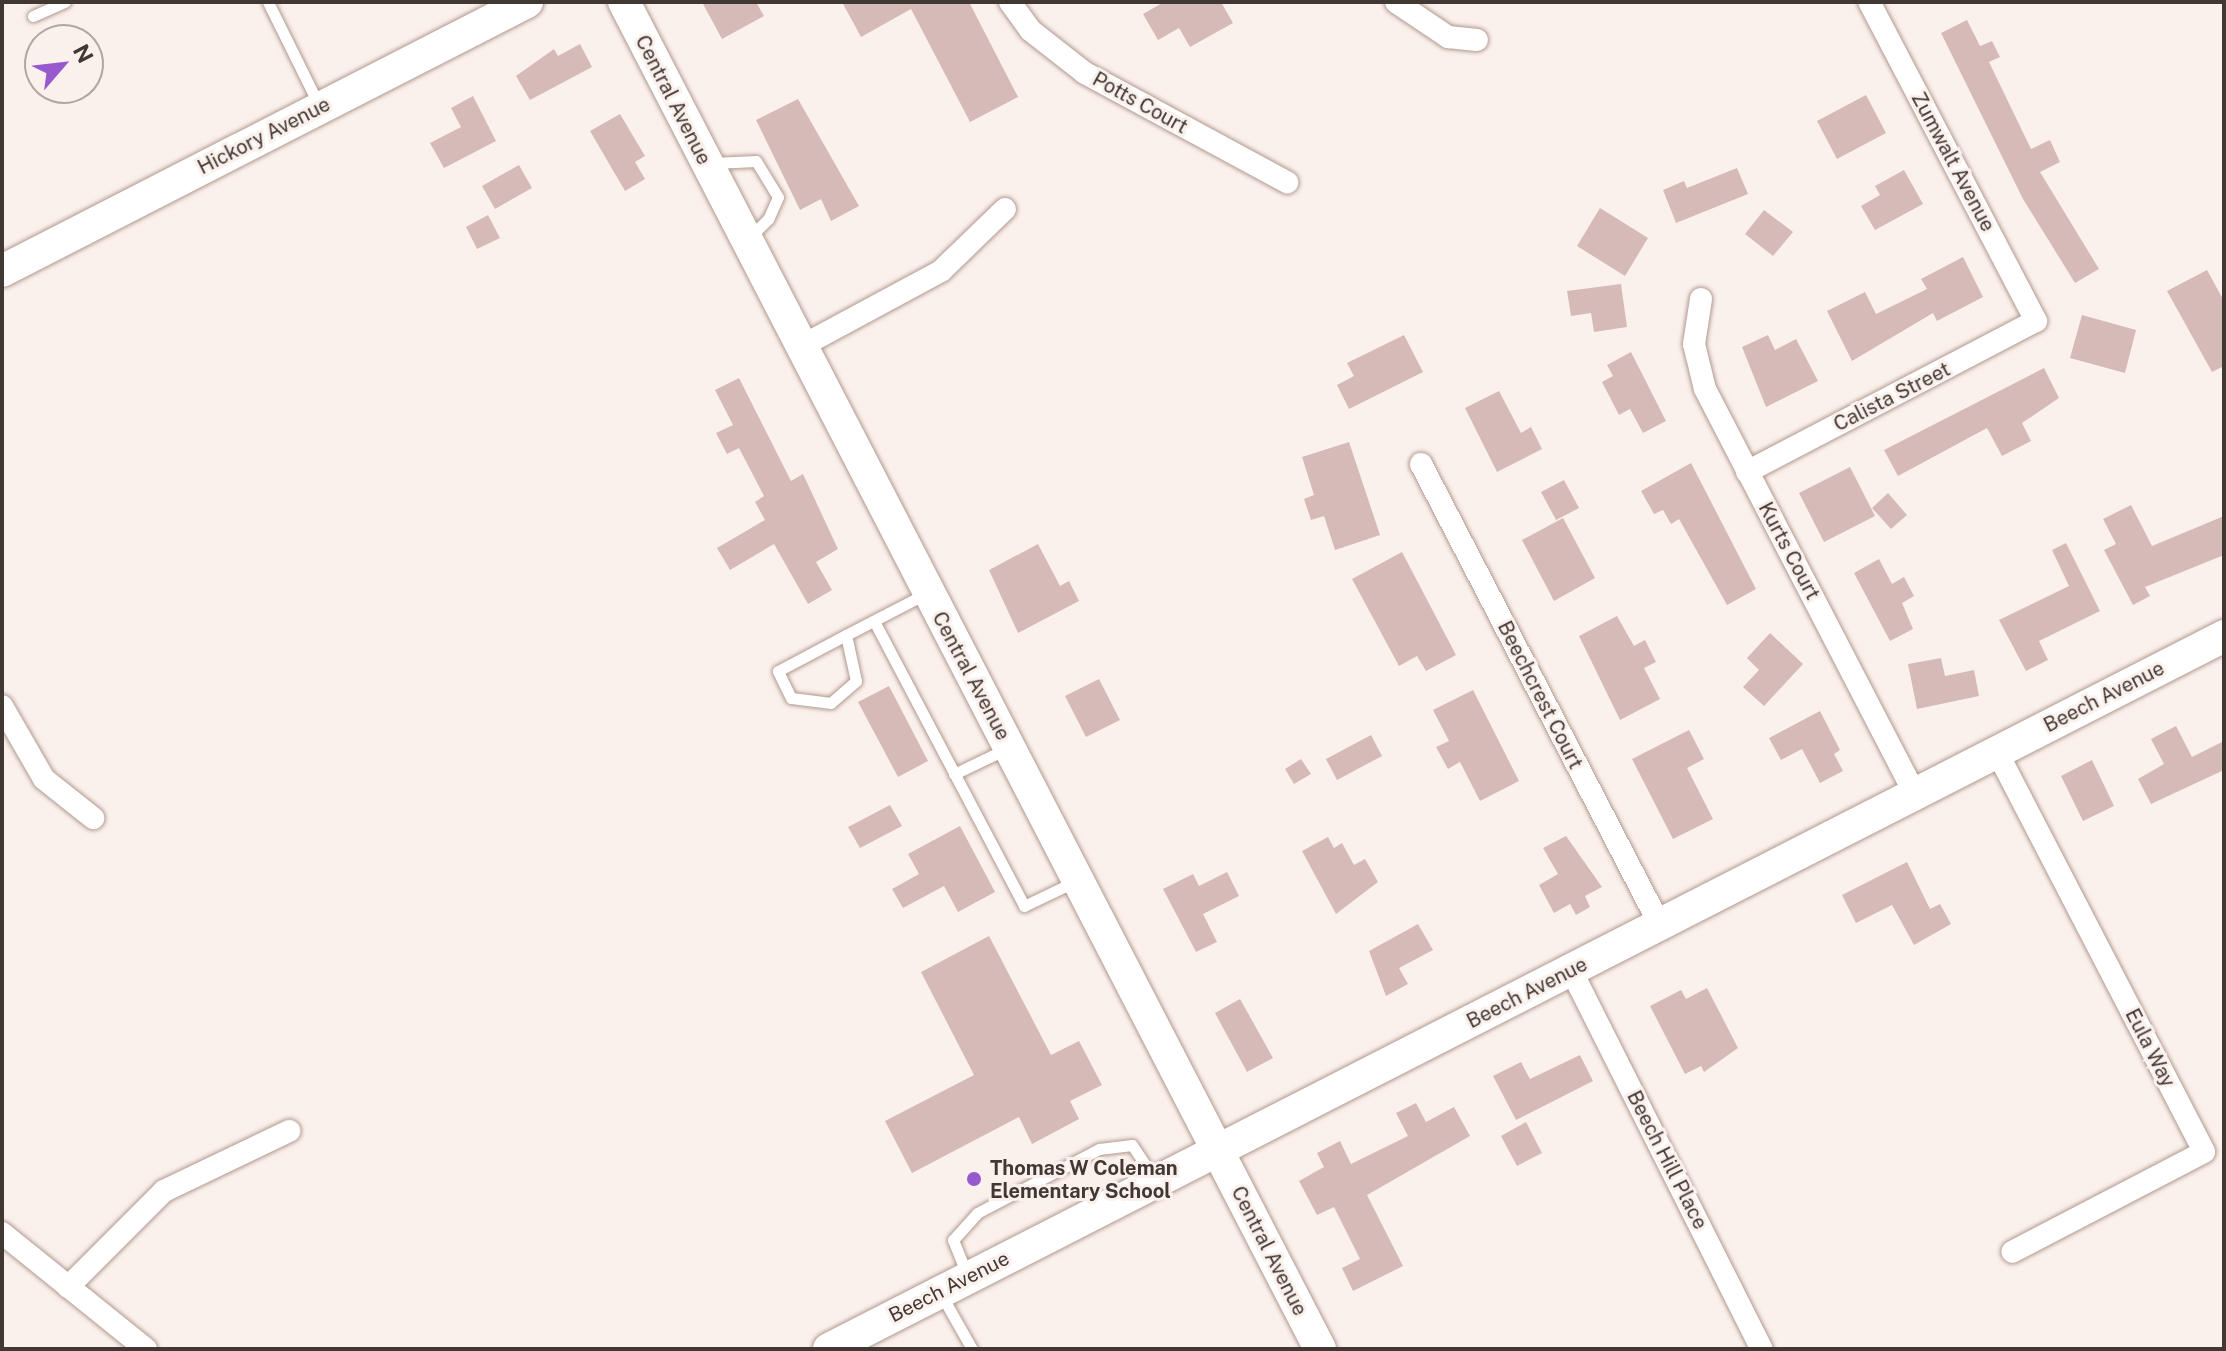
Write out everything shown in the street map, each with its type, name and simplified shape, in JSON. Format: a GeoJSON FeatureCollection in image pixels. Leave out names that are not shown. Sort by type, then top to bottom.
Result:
{"type":"FeatureCollection","features":[{"type":"Feature","properties":{"kind":"street","name":"Hickory Avenue"},"geometry":{"type":"LineString","coordinates":[[2,271],[527,2]]}},
{"type":"Feature","properties":{"kind":"street","name":"Central Avenue"},"geometry":{"type":"LineString","coordinates":[[624,2],[745,242],[1320,1349]]}},
{"type":"Feature","properties":{"kind":"street","name":"Potts Court"},"geometry":{"type":"LineString","coordinates":[[1010,2],[1030,30],[1076,67],[1287,182]]}},
{"type":"Feature","properties":{"kind":"street"},"geometry":{"type":"LineString","coordinates":[[1396,2],[1448,37],[1477,40]]}},
{"type":"Feature","properties":{"kind":"street","name":"Zumwalt Avenue"},"geometry":{"type":"LineString","coordinates":[[1869,2],[2036,321]]}},
{"type":"Feature","properties":{"kind":"street"},"geometry":{"type":"LineString","coordinates":[[800,347],[941,271],[1005,209]]}},
{"type":"Feature","properties":{"kind":"street","name":"Kurts Court"},"geometry":{"type":"LineString","coordinates":[[1701,299],[1695,329],[1699,375],[1915,794]]}},
{"type":"Feature","properties":{"kind":"street","name":"Calista Street"},"geometry":{"type":"LineString","coordinates":[[1747,472],[2036,321]]}},
{"type":"Feature","properties":{"kind":"street","name":"Beechcrest Court"},"geometry":{"type":"LineString","coordinates":[[1421,464],[1660,925]]}},
{"type":"Feature","properties":{"kind":"street","name":"Beech Avenue"},"geometry":{"type":"LineString","coordinates":[[829,1349],[2224,636]]}},
{"type":"Feature","properties":{"kind":"street"},"geometry":{"type":"LineString","coordinates":[[2,708],[44,779],[93,818]]}},
{"type":"Feature","properties":{"kind":"street","name":"Eula Way"},"geometry":{"type":"LineString","coordinates":[[1997,752],[2204,1152],[2012,1252]]}},
{"type":"Feature","properties":{"kind":"street","name":"Beech Hill Place"},"geometry":{"type":"LineString","coordinates":[[1571,970],[1762,1349]]}},
{"type":"Feature","properties":{"kind":"street"},"geometry":{"type":"LineString","coordinates":[[68,1287],[164,1191],[289,1131]]}},
{"type":"Feature","properties":{"kind":"street"},"geometry":{"type":"LineString","coordinates":[[2,1233],[146,1349]]}},
{"type":"Feature","properties":{"kind":"lane"},"geometry":{"type":"LineString","coordinates":[[33,16],[65,2]]}},
{"type":"Feature","properties":{"kind":"lane"},"geometry":{"type":"LineString","coordinates":[[268,2],[320,108]]}},
{"type":"Feature","properties":{"kind":"lane"},"geometry":{"type":"LineString","coordinates":[[705,163],[756,161],[778,197],[768,219],[745,242]]}},
{"type":"Feature","properties":{"kind":"lane"},"geometry":{"type":"LineString","coordinates":[[846,635],[856,681],[831,703],[791,698],[778,671],[846,635],[927,593]]}},
{"type":"Feature","properties":{"kind":"lane"},"geometry":{"type":"LineString","coordinates":[[874,621],[1024,906],[1077,881]]}},
{"type":"Feature","properties":{"kind":"lane"},"geometry":{"type":"LineString","coordinates":[[954,774],[1008,748]]}},
{"type":"Feature","properties":{"kind":"lane"},"geometry":{"type":"LineString","coordinates":[[972,1349],[954,1284],[953,1240],[977,1213],[1099,1149],[1132,1145],[1156,1181]]}},
{"type":"Feature","properties":{"kind":"building"},"geometry":{"type":"Polygon","coordinates":[[[702,2],[756,2],[764,16],[722,39],[702,2]]]}},
{"type":"Feature","properties":{"kind":"building"},"geometry":{"type":"Polygon","coordinates":[[[842,2],[969,2],[1018,97],[970,122],[911,9],[861,37],[842,2]]]}},
{"type":"Feature","properties":{"kind":"building"},"geometry":{"type":"Polygon","coordinates":[[[1164,2],[1221,2],[1233,23],[1190,47],[1179,28],[1158,40],[1143,14],[1164,2]]]}},
{"type":"Feature","properties":{"kind":"building"},"geometry":{"type":"Polygon","coordinates":[[[1967,20],[1980,46],[1992,41],[2000,57],[1989,62],[2031,149],[2050,140],[2060,162],[2040,172],[2099,269],[2075,283],[2023,199],[1941,33],[1967,20]]]}},
{"type":"Feature","properties":{"kind":"building"},"geometry":{"type":"Polygon","coordinates":[[[580,44],[592,67],[530,100],[516,76],[554,49],[558,56],[580,44]]]}},
{"type":"Feature","properties":{"kind":"building"},"geometry":{"type":"Polygon","coordinates":[[[1866,95],[1886,133],[1837,159],[1817,121],[1866,95]]]}},
{"type":"Feature","properties":{"kind":"building"},"geometry":{"type":"Polygon","coordinates":[[[473,96],[496,141],[444,168],[430,143],[461,127],[451,108],[473,96]]]}},
{"type":"Feature","properties":{"kind":"building"},"geometry":{"type":"Polygon","coordinates":[[[798,99],[859,206],[831,221],[821,199],[800,210],[756,120],[798,99]]]}},
{"type":"Feature","properties":{"kind":"building"},"geometry":{"type":"Polygon","coordinates":[[[620,114],[645,156],[635,162],[645,179],[625,191],[590,131],[620,114]]]}},
{"type":"Feature","properties":{"kind":"building"},"geometry":{"type":"Polygon","coordinates":[[[519,165],[532,188],[495,209],[482,186],[519,165]]]}},
{"type":"Feature","properties":{"kind":"building"},"geometry":{"type":"Polygon","coordinates":[[[1737,168],[1748,194],[1676,223],[1663,190],[1684,181],[1687,188],[1737,168]]]}},
{"type":"Feature","properties":{"kind":"building"},"geometry":{"type":"Polygon","coordinates":[[[1904,170],[1923,204],[1875,230],[1861,206],[1880,195],[1875,186],[1904,170]]]}},
{"type":"Feature","properties":{"kind":"building"},"geometry":{"type":"Polygon","coordinates":[[[1600,208],[1648,238],[1625,276],[1577,246],[1600,208]]]}},
{"type":"Feature","properties":{"kind":"building"},"geometry":{"type":"Polygon","coordinates":[[[1764,210],[1793,232],[1773,256],[1745,234],[1764,210]]]}},
{"type":"Feature","properties":{"kind":"building"},"geometry":{"type":"Polygon","coordinates":[[[488,215],[500,238],[477,249],[466,227],[488,215]]]}},
{"type":"Feature","properties":{"kind":"building"},"geometry":{"type":"Polygon","coordinates":[[[1963,257],[1983,297],[1937,321],[1933,313],[1852,361],[1827,311],[1865,292],[1876,314],[1927,289],[1921,279],[1963,257]]]}},
{"type":"Feature","properties":{"kind":"building"},"geometry":{"type":"Polygon","coordinates":[[[2207,270],[2224,301],[2224,366],[2212,372],[2167,291],[2207,270]]]}},
{"type":"Feature","properties":{"kind":"building"},"geometry":{"type":"Polygon","coordinates":[[[1621,284],[1627,327],[1594,332],[1591,313],[1571,316],[1567,291],[1621,284]]]}},
{"type":"Feature","properties":{"kind":"building"},"geometry":{"type":"Polygon","coordinates":[[[2082,315],[2136,330],[2125,373],[2070,358],[2082,315]]]}},
{"type":"Feature","properties":{"kind":"building"},"geometry":{"type":"Polygon","coordinates":[[[1404,335],[1423,372],[1349,409],[1337,385],[1354,376],[1347,363],[1404,335]]]}},
{"type":"Feature","properties":{"kind":"building"},"geometry":{"type":"Polygon","coordinates":[[[1768,335],[1775,350],[1796,339],[1818,381],[1766,407],[1742,347],[1768,335]]]}},
{"type":"Feature","properties":{"kind":"building"},"geometry":{"type":"Polygon","coordinates":[[[1631,352],[1666,421],[1643,433],[1630,409],[1619,415],[1602,382],[1613,376],[1607,365],[1631,352]]]}},
{"type":"Feature","properties":{"kind":"building"},"geometry":{"type":"Polygon","coordinates":[[[2044,368],[2059,398],[2022,423],[2031,441],[2002,456],[1987,428],[1898,476],[1884,450],[2044,368]]]}},
{"type":"Feature","properties":{"kind":"building"},"geometry":{"type":"Polygon","coordinates":[[[739,378],[791,481],[803,474],[838,549],[816,562],[832,590],[808,604],[774,544],[730,570],[717,548],[765,520],[755,502],[764,496],[739,448],[727,454],[716,433],[733,425],[715,390],[739,378]]]}},
{"type":"Feature","properties":{"kind":"building"},"geometry":{"type":"Polygon","coordinates":[[[1499,391],[1521,433],[1531,427],[1542,449],[1497,472],[1465,408],[1499,391]]]}},
{"type":"Feature","properties":{"kind":"building"},"geometry":{"type":"Polygon","coordinates":[[[1349,442],[1380,535],[1335,550],[1324,516],[1311,520],[1304,499],[1314,495],[1302,457],[1349,442]]]}},
{"type":"Feature","properties":{"kind":"building"},"geometry":{"type":"Polygon","coordinates":[[[1691,463],[1756,589],[1727,605],[1679,519],[1671,524],[1663,510],[1654,514],[1641,491],[1691,463]]]}},
{"type":"Feature","properties":{"kind":"building"},"geometry":{"type":"Polygon","coordinates":[[[1850,467],[1875,516],[1824,542],[1799,493],[1850,467]]]}},
{"type":"Feature","properties":{"kind":"building"},"geometry":{"type":"Polygon","coordinates":[[[1564,480],[1579,508],[1556,520],[1541,492],[1564,480]]]}},
{"type":"Feature","properties":{"kind":"building"},"geometry":{"type":"Polygon","coordinates":[[[1888,493],[1907,515],[1891,529],[1872,508],[1888,493]]]}},
{"type":"Feature","properties":{"kind":"building"},"geometry":{"type":"Polygon","coordinates":[[[2131,505],[2152,546],[2224,516],[2224,555],[2145,587],[2150,596],[2133,605],[2104,550],[2116,544],[2103,519],[2131,505]]]}},
{"type":"Feature","properties":{"kind":"building"},"geometry":{"type":"Polygon","coordinates":[[[1563,518],[1595,578],[1554,601],[1522,540],[1563,518]]]}},
{"type":"Feature","properties":{"kind":"building"},"geometry":{"type":"Polygon","coordinates":[[[2066,543],[2100,611],[2039,641],[2048,660],[2026,671],[1999,620],[2069,586],[2052,550],[2066,543]]]}},
{"type":"Feature","properties":{"kind":"building"},"geometry":{"type":"Polygon","coordinates":[[[1038,544],[1060,586],[1069,581],[1079,601],[1018,633],[989,570],[1038,544]]]}},
{"type":"Feature","properties":{"kind":"building"},"geometry":{"type":"Polygon","coordinates":[[[1402,552],[1456,655],[1426,671],[1417,656],[1399,666],[1352,579],[1402,552]]]}},
{"type":"Feature","properties":{"kind":"building"},"geometry":{"type":"Polygon","coordinates":[[[1879,559],[1892,584],[1904,577],[1914,596],[1902,603],[1913,629],[1890,641],[1854,573],[1879,559]]]}},
{"type":"Feature","properties":{"kind":"building"},"geometry":{"type":"Polygon","coordinates":[[[1617,616],[1634,646],[1645,640],[1656,662],[1644,668],[1660,699],[1620,720],[1579,636],[1617,616]]]}},
{"type":"Feature","properties":{"kind":"building"},"geometry":{"type":"Polygon","coordinates":[[[1770,633],[1803,664],[1764,706],[1743,687],[1759,670],[1747,658],[1770,633]]]}},
{"type":"Feature","properties":{"kind":"building"},"geometry":{"type":"Polygon","coordinates":[[[1941,658],[1945,676],[1974,670],[1979,696],[1917,709],[1908,664],[1941,658]]]}},
{"type":"Feature","properties":{"kind":"building"},"geometry":{"type":"Polygon","coordinates":[[[1099,679],[1120,720],[1086,737],[1065,696],[1099,679]]]}},
{"type":"Feature","properties":{"kind":"building"},"geometry":{"type":"Polygon","coordinates":[[[889,686],[928,761],[898,777],[858,702],[889,686]]]}},
{"type":"Feature","properties":{"kind":"building"},"geometry":{"type":"Polygon","coordinates":[[[1473,690],[1519,781],[1480,801],[1460,762],[1448,769],[1436,747],[1449,741],[1433,710],[1473,690]]]}},
{"type":"Feature","properties":{"kind":"building"},"geometry":{"type":"Polygon","coordinates":[[[1820,711],[1840,750],[1834,754],[1843,771],[1820,783],[1802,749],[1781,760],[1769,738],[1820,711]]]}},
{"type":"Feature","properties":{"kind":"building"},"geometry":{"type":"Polygon","coordinates":[[[2176,726],[2192,757],[2224,741],[2224,770],[2151,804],[2138,779],[2164,764],[2151,739],[2176,726]]]}},
{"type":"Feature","properties":{"kind":"building"},"geometry":{"type":"Polygon","coordinates":[[[1689,730],[1704,759],[1687,768],[1713,819],[1673,839],[1632,759],[1689,730]]]}},
{"type":"Feature","properties":{"kind":"building"},"geometry":{"type":"Polygon","coordinates":[[[1371,735],[1382,756],[1337,780],[1326,759],[1371,735]]]}},
{"type":"Feature","properties":{"kind":"building"},"geometry":{"type":"Polygon","coordinates":[[[1301,759],[1311,774],[1294,784],[1285,769],[1301,759]]]}},
{"type":"Feature","properties":{"kind":"building"},"geometry":{"type":"Polygon","coordinates":[[[2092,760],[2114,806],[2083,821],[2061,776],[2092,760]]]}},
{"type":"Feature","properties":{"kind":"building"},"geometry":{"type":"Polygon","coordinates":[[[890,805],[902,826],[860,848],[848,827],[890,805]]]}},
{"type":"Feature","properties":{"kind":"building"},"geometry":{"type":"Polygon","coordinates":[[[960,826],[995,892],[958,912],[944,886],[903,908],[892,889],[919,874],[908,854],[960,826]]]}},
{"type":"Feature","properties":{"kind":"building"},"geometry":{"type":"Polygon","coordinates":[[[1566,836],[1602,887],[1585,896],[1590,907],[1576,915],[1570,904],[1554,913],[1539,885],[1558,874],[1543,848],[1566,836]]]}},
{"type":"Feature","properties":{"kind":"building"},"geometry":{"type":"Polygon","coordinates":[[[1328,837],[1334,848],[1342,843],[1354,865],[1365,859],[1378,882],[1336,914],[1302,851],[1328,837]]]}},
{"type":"Feature","properties":{"kind":"building"},"geometry":{"type":"Polygon","coordinates":[[[1907,862],[1930,909],[1940,904],[1951,924],[1914,945],[1892,905],[1856,923],[1842,895],[1907,862]]]}},
{"type":"Feature","properties":{"kind":"building"},"geometry":{"type":"Polygon","coordinates":[[[1227,872],[1239,896],[1203,914],[1217,942],[1196,952],[1163,889],[1193,874],[1199,886],[1227,872]]]}},
{"type":"Feature","properties":{"kind":"building"},"geometry":{"type":"Polygon","coordinates":[[[1418,924],[1433,950],[1399,968],[1408,984],[1386,996],[1369,951],[1418,924]]]}},
{"type":"Feature","properties":{"kind":"building"},"geometry":{"type":"Polygon","coordinates":[[[989,936],[1051,1055],[1079,1041],[1102,1085],[1070,1101],[1079,1119],[1032,1144],[1019,1117],[912,1173],[885,1121],[974,1075],[921,972],[989,936]]]}},
{"type":"Feature","properties":{"kind":"building"},"geometry":{"type":"Polygon","coordinates":[[[1707,988],[1738,1048],[1704,1072],[1701,1066],[1685,1074],[1650,1006],[1681,990],[1686,999],[1707,988]]]}},
{"type":"Feature","properties":{"kind":"building"},"geometry":{"type":"Polygon","coordinates":[[[1240,999],[1273,1058],[1247,1072],[1215,1013],[1240,999]]]}},
{"type":"Feature","properties":{"kind":"building"},"geometry":{"type":"Polygon","coordinates":[[[1580,1055],[1593,1081],[1516,1120],[1493,1076],[1521,1062],[1530,1079],[1580,1055]]]}},
{"type":"Feature","properties":{"kind":"building"},"geometry":{"type":"Polygon","coordinates":[[[1416,1103],[1426,1122],[1454,1107],[1470,1136],[1367,1195],[1403,1266],[1353,1291],[1342,1268],[1360,1259],[1334,1207],[1317,1215],[1299,1181],[1324,1167],[1317,1153],[1340,1141],[1351,1164],[1408,1136],[1396,1113],[1416,1103]]]}},
{"type":"Feature","properties":{"kind":"building"},"geometry":{"type":"Polygon","coordinates":[[[1526,1122],[1542,1153],[1517,1166],[1501,1136],[1526,1122]]]}},
{"type":"Feature","properties":{"kind":"place","name":"Thomas W Coleman Elementary School"},"geometry":{"type":"Point","coordinates":[974,1179]}}]}
